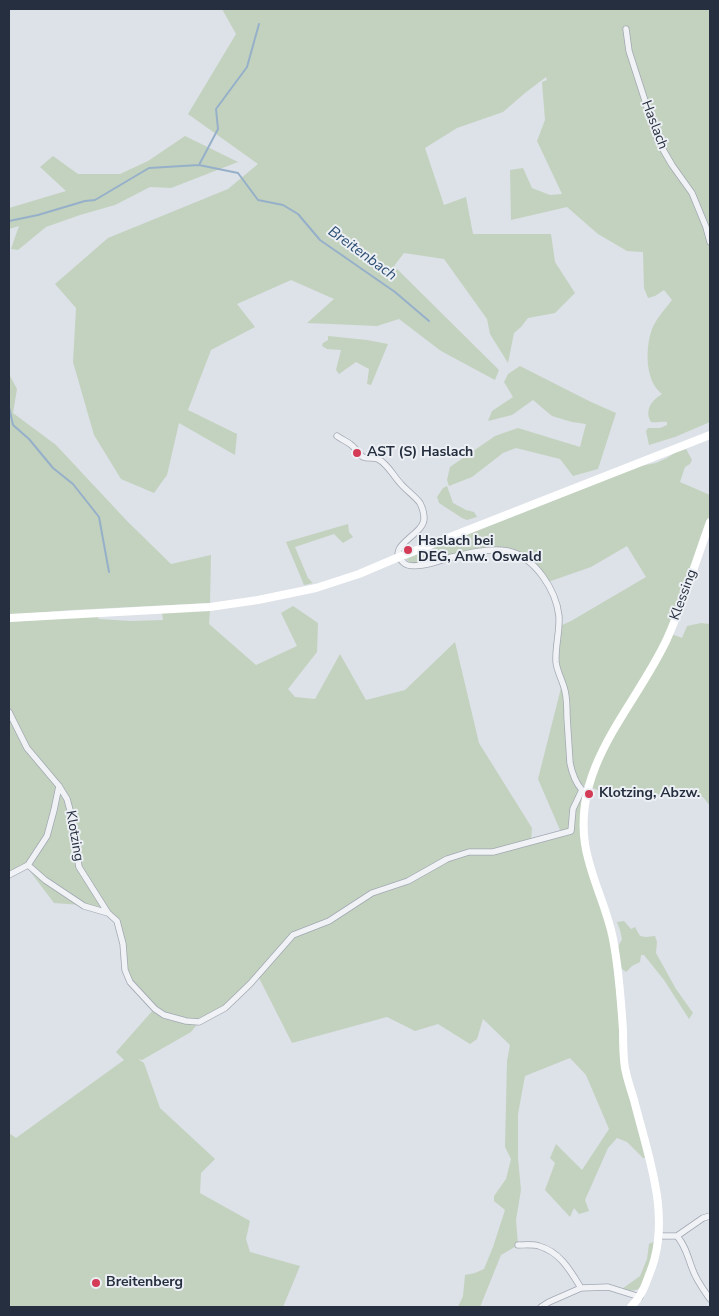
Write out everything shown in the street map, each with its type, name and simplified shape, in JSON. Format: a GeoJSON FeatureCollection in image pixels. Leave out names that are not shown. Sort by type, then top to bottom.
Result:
{"type":"FeatureCollection","features":[{"type":"Feature","properties":{"kind":"street","name":"Haslach"},"geometry":{"type":"LineString","coordinates":[[626,29],[629,50],[658,142],[692,193],[710,242]]}},
{"type":"Feature","properties":{"kind":"street"},"geometry":{"type":"LineString","coordinates":[[9,618],[16,616],[210,607],[258,600],[316,588],[359,574],[710,435]]}},
{"type":"Feature","properties":{"kind":"street"},"geometry":{"type":"LineString","coordinates":[[337,436],[350,444],[363,457],[373,458],[387,466],[419,502],[424,519],[419,530],[400,547],[399,557],[404,563],[412,566],[479,552],[508,551],[522,557],[542,575],[553,593],[558,609],[556,661],[565,691],[570,762],[577,784],[585,790]]}},
{"type":"Feature","properties":{"kind":"street","name":"Klessing"},"geometry":{"type":"LineString","coordinates":[[631,1307],[640,1297],[653,1265],[659,1236],[658,1201],[650,1161],[625,1067],[620,983],[613,939],[590,868],[585,843],[583,826],[585,790],[620,717],[646,678],[666,640],[684,599],[710,522]]}},
{"type":"Feature","properties":{"kind":"street","name":"Klotzing"},"geometry":{"type":"LineString","coordinates":[[9,712],[27,748],[59,786],[67,799],[79,867],[108,912],[117,921],[123,944],[125,970],[130,982],[155,1009],[186,1021],[199,1022],[225,1008],[250,984],[293,935],[329,920],[372,893],[408,881],[447,859],[469,852],[493,852],[571,831],[573,809],[585,790]]}},
{"type":"Feature","properties":{"kind":"street"},"geometry":{"type":"LineString","coordinates":[[9,875],[28,865],[46,836],[59,786]]}},
{"type":"Feature","properties":{"kind":"street"},"geometry":{"type":"LineString","coordinates":[[28,865],[45,880],[84,906],[108,912]]}},
{"type":"Feature","properties":{"kind":"street"},"geometry":{"type":"LineString","coordinates":[[659,1236],[677,1236],[703,1218],[710,1216]]}},
{"type":"Feature","properties":{"kind":"street"},"geometry":{"type":"LineString","coordinates":[[677,1236],[684,1245],[692,1268],[710,1299]]}},
{"type":"Feature","properties":{"kind":"street"},"geometry":{"type":"LineString","coordinates":[[518,1245],[538,1246],[556,1253],[570,1269],[580,1288]]}},
{"type":"Feature","properties":{"kind":"street"},"geometry":{"type":"LineString","coordinates":[[541,1307],[580,1288],[608,1287],[640,1297]]}},
{"type":"Feature","properties":{"kind":"green space"},"geometry":{"type":"Polygon","coordinates":[[[222,9],[710,9],[710,422],[675,437],[649,445],[646,431],[648,428],[660,428],[667,425],[667,422],[651,422],[649,418],[650,406],[662,394],[652,381],[648,364],[648,346],[654,325],[672,300],[664,290],[648,298],[644,288],[643,252],[627,251],[598,234],[567,207],[511,220],[510,170],[523,168],[532,188],[550,195],[562,194],[537,141],[545,120],[542,82],[547,80],[546,77],[503,112],[457,128],[425,148],[444,205],[466,197],[473,234],[551,234],[555,262],[575,293],[555,313],[528,318],[514,333],[508,363],[490,334],[487,319],[444,259],[404,253],[394,266],[499,370],[495,380],[441,351],[399,319],[377,326],[307,323],[334,299],[291,280],[237,304],[255,327],[211,350],[188,410],[237,434],[235,455],[179,423],[167,475],[154,493],[121,479],[94,435],[73,362],[76,308],[55,284],[108,238],[228,189],[258,164],[188,114],[236,34],[222,9]]]}},
{"type":"Feature","properties":{"kind":"green space"},"geometry":{"type":"Polygon","coordinates":[[[185,136],[238,162],[171,188],[150,187],[115,205],[46,227],[18,250],[11,249],[19,226],[9,229],[9,208],[66,191],[40,167],[53,156],[78,174],[120,174],[148,161],[185,136]]]}},
{"type":"Feature","properties":{"kind":"green space"},"geometry":{"type":"Polygon","coordinates":[[[328,336],[388,344],[371,385],[367,384],[369,369],[356,362],[339,374],[336,370],[341,350],[327,349],[322,346],[328,340],[328,336]]]}},
{"type":"Feature","properties":{"kind":"green space"},"geometry":{"type":"Polygon","coordinates":[[[520,366],[616,413],[598,469],[573,476],[560,459],[516,448],[503,453],[472,477],[449,486],[447,480],[450,467],[495,436],[518,428],[580,447],[586,424],[552,416],[533,400],[512,415],[488,421],[492,411],[513,397],[504,382],[508,374],[520,366]]]}},
{"type":"Feature","properties":{"kind":"green space"},"geometry":{"type":"Polygon","coordinates":[[[9,374],[17,389],[13,413],[56,445],[128,522],[171,564],[211,555],[210,603],[9,615],[9,374]]]}},
{"type":"Feature","properties":{"kind":"green space"},"geometry":{"type":"Polygon","coordinates":[[[686,449],[692,460],[685,467],[680,482],[710,495],[710,514],[669,633],[682,638],[687,626],[701,623],[710,624],[710,806],[703,797],[603,792],[584,785],[572,808],[569,830],[560,830],[538,779],[563,680],[556,657],[560,626],[646,577],[627,546],[591,567],[548,582],[527,560],[511,553],[484,551],[470,553],[415,567],[406,559],[635,467],[656,463],[676,452],[686,449]]]}},
{"type":"Feature","properties":{"kind":"green space"},"geometry":{"type":"Polygon","coordinates":[[[447,486],[453,503],[474,512],[477,517],[467,520],[439,503],[437,497],[443,488],[447,486]]]}},
{"type":"Feature","properties":{"kind":"green space"},"geometry":{"type":"Polygon","coordinates":[[[348,524],[349,532],[353,537],[343,543],[334,534],[295,547],[308,578],[313,583],[304,585],[286,542],[348,524]]]}},
{"type":"Feature","properties":{"kind":"green space"},"geometry":{"type":"Polygon","coordinates":[[[293,606],[318,623],[317,652],[288,689],[295,697],[315,699],[340,654],[366,700],[405,690],[455,642],[479,743],[532,828],[531,842],[572,833],[574,811],[580,796],[582,797],[580,815],[610,929],[625,1080],[645,1158],[627,1142],[617,1138],[608,1148],[585,1200],[589,1211],[579,1214],[574,1208],[570,1217],[545,1190],[555,1163],[550,1158],[556,1144],[582,1170],[609,1129],[586,1075],[570,1058],[525,1076],[518,1114],[518,1158],[521,1190],[516,1220],[518,1245],[501,1255],[480,1307],[458,1307],[463,1296],[465,1275],[484,1269],[505,1210],[494,1201],[494,1196],[506,1179],[511,1159],[505,1147],[507,1061],[510,1045],[483,1019],[477,1039],[470,1044],[438,1024],[415,1031],[387,1017],[292,1043],[258,976],[225,1008],[199,1022],[191,1032],[142,1060],[138,1059],[144,1063],[160,1108],[215,1159],[201,1173],[200,1193],[250,1221],[246,1239],[250,1252],[300,1266],[283,1307],[9,1307],[9,1133],[16,1138],[124,1060],[116,1052],[154,1009],[130,982],[117,921],[108,912],[81,905],[54,903],[26,866],[9,875],[9,622],[97,616],[99,619],[131,621],[163,620],[162,613],[210,610],[209,624],[256,665],[297,646],[281,613],[293,606]]]}},
{"type":"Feature","properties":{"kind":"green space"},"geometry":{"type":"Polygon","coordinates":[[[624,921],[631,929],[635,927],[640,936],[655,936],[657,942],[656,953],[676,989],[693,1013],[689,1019],[664,980],[644,955],[641,955],[640,962],[626,972],[621,968],[618,947],[622,939],[617,922],[624,921]]]}},
{"type":"Feature","properties":{"kind":"green space"},"geometry":{"type":"Polygon","coordinates":[[[655,1241],[649,1267],[641,1286],[634,1290],[622,1289],[640,1276],[647,1259],[649,1244],[655,1241]]]}},
{"type":"Feature","properties":{"kind":"waterway"},"geometry":{"type":"LineString","coordinates":[[199,165],[218,129],[216,109],[247,67],[259,24]]}},
{"type":"Feature","properties":{"kind":"waterway","name":"Breitenbach"},"geometry":{"type":"LineString","coordinates":[[9,221],[95,200],[149,168],[199,165],[238,173],[258,200],[283,205],[298,214],[320,240],[395,292],[429,321]]}},
{"type":"Feature","properties":{"kind":"waterway"},"geometry":{"type":"LineString","coordinates":[[9,407],[13,425],[29,439],[53,468],[73,484],[99,517],[109,572]]}},
{"type":"Feature","properties":{"kind":"place","name":"AST (S) Haslach"},"geometry":{"type":"Point","coordinates":[357,453]}},
{"type":"Feature","properties":{"kind":"place","name":"Haslach bei DEG, Anw. Oswald"},"geometry":{"type":"Point","coordinates":[408,550]}},
{"type":"Feature","properties":{"kind":"place","name":"Klotzing, Abzw."},"geometry":{"type":"Point","coordinates":[589,794]}},
{"type":"Feature","properties":{"kind":"place","name":"Breitenberg"},"geometry":{"type":"Point","coordinates":[96,1283]}}]}
